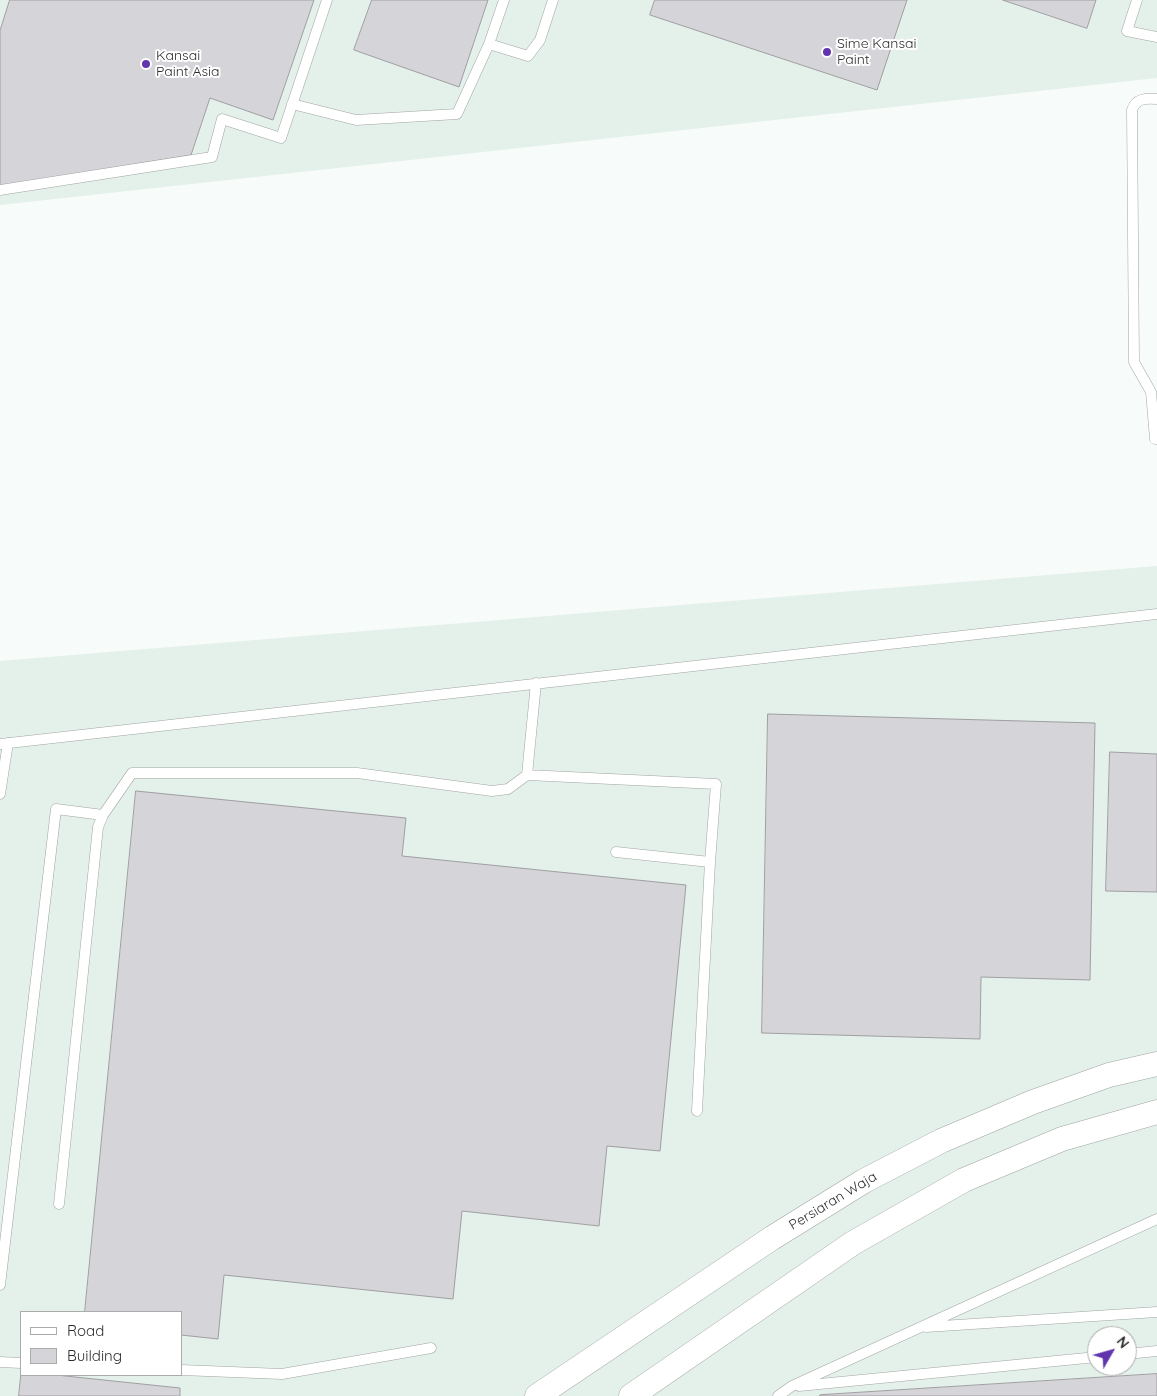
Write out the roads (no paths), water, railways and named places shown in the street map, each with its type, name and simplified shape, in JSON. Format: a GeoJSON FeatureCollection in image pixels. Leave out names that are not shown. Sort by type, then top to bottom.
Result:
{"type":"FeatureCollection","features":[{"type":"Feature","properties":{"kind":"street","name":"Persiaran Waja"},"geometry":{"type":"LineString","coordinates":[[537,1396],[772,1238],[864,1182],[940,1141],[1033,1102],[1109,1074],[1157,1064]]}},
{"type":"Feature","properties":{"kind":"street"},"geometry":{"type":"LineString","coordinates":[[631,1396],[853,1243],[964,1180],[1062,1139],[1157,1112]]}},
{"type":"Feature","properties":{"kind":"lane"},"geometry":{"type":"LineString","coordinates":[[0,190],[212,156],[222,118],[281,138],[326,0]]}},
{"type":"Feature","properties":{"kind":"lane"},"geometry":{"type":"LineString","coordinates":[[292,104],[356,120],[457,114],[489,44],[504,0]]}},
{"type":"Feature","properties":{"kind":"lane"},"geometry":{"type":"LineString","coordinates":[[489,44],[528,56],[540,40],[553,0]]}},
{"type":"Feature","properties":{"kind":"lane"},"geometry":{"type":"LineString","coordinates":[[1137,0],[1127,31],[1157,37]]}},
{"type":"Feature","properties":{"kind":"lane"},"geometry":{"type":"LineString","coordinates":[[1157,98],[1141,99],[1132,110],[1134,362],[1151,392],[1155,439],[1157,439]]}},
{"type":"Feature","properties":{"kind":"lane"},"geometry":{"type":"LineString","coordinates":[[0,794],[4,743],[1157,614]]}},
{"type":"Feature","properties":{"kind":"lane"},"geometry":{"type":"LineString","coordinates":[[527,775],[536,683]]}},
{"type":"Feature","properties":{"kind":"lane"},"geometry":{"type":"LineString","coordinates":[[59,1204],[98,827],[103,815],[132,773],[356,773],[492,791],[508,788],[527,775],[716,784],[697,1111]]}},
{"type":"Feature","properties":{"kind":"lane"},"geometry":{"type":"LineString","coordinates":[[0,1285],[56,809],[103,815]]}},
{"type":"Feature","properties":{"kind":"lane"},"geometry":{"type":"LineString","coordinates":[[616,852],[710,862]]}},
{"type":"Feature","properties":{"kind":"lane"},"geometry":{"type":"LineString","coordinates":[[778,1396],[792,1386],[1157,1219]]}},
{"type":"Feature","properties":{"kind":"lane"},"geometry":{"type":"LineString","coordinates":[[920,1327],[1157,1312]]}},
{"type":"Feature","properties":{"kind":"lane"},"geometry":{"type":"LineString","coordinates":[[182,1370],[282,1374],[431,1348]]}},
{"type":"Feature","properties":{"kind":"lane"},"geometry":{"type":"LineString","coordinates":[[1137,1353],[1157,1351]]}},
{"type":"Feature","properties":{"kind":"lane"},"geometry":{"type":"LineString","coordinates":[[792,1386],[1087,1358]]}},
{"type":"Feature","properties":{"kind":"lane"},"geometry":{"type":"LineString","coordinates":[[0,1362],[20,1363]]}},
{"type":"Feature","properties":{"kind":"place","name":"Sime Kansai Paint"},"geometry":{"type":"Point","coordinates":[827,52]}},
{"type":"Feature","properties":{"kind":"place","name":"Kansai Paint Asia"},"geometry":{"type":"Point","coordinates":[146,64]}}]}
